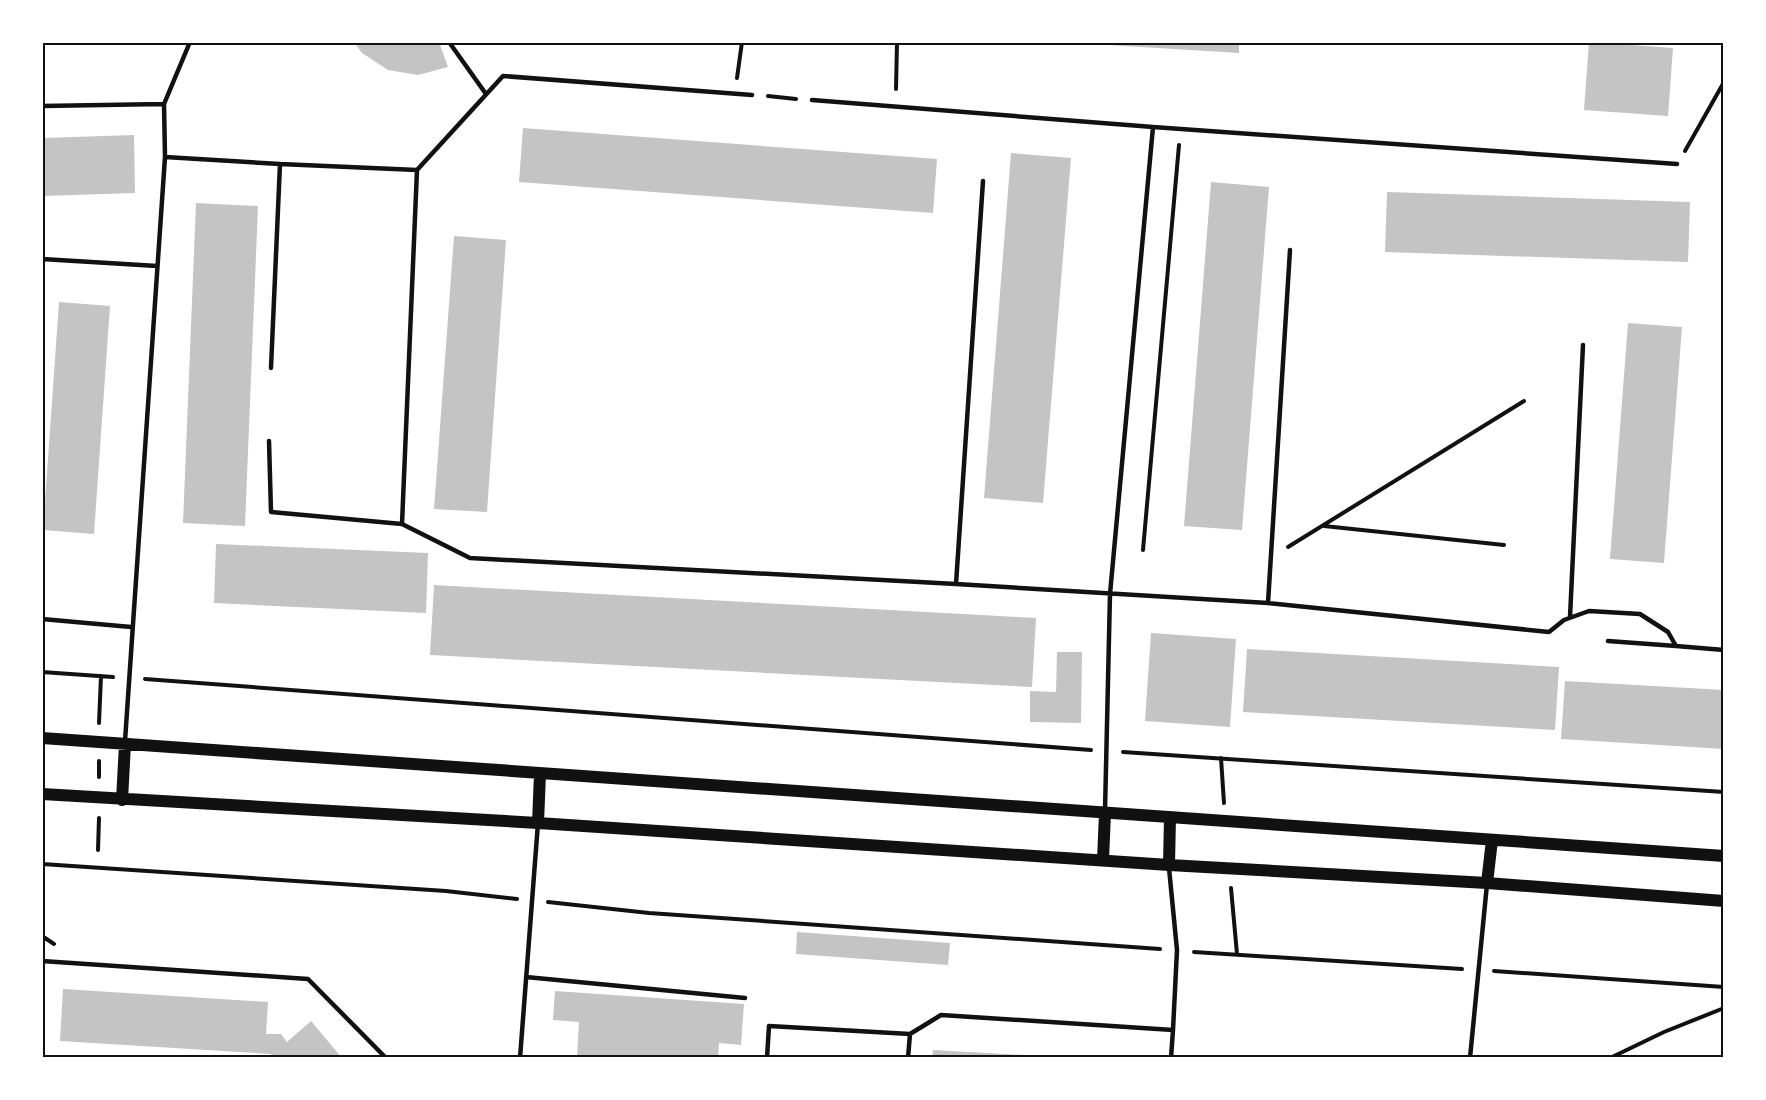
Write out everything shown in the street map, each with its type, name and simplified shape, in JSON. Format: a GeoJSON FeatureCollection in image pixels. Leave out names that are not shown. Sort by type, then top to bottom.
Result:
{"type":"FeatureCollection","features":[{"type":"Feature","properties":{"kind":"main road"},"geometry":{"type":"LineString","coordinates":[[42,738],[1724,856]]}},
{"type":"Feature","properties":{"kind":"main road"},"geometry":{"type":"LineString","coordinates":[[122,800],[125,744]]}},
{"type":"Feature","properties":{"kind":"main road"},"geometry":{"type":"LineString","coordinates":[[538,823],[540,774]]}},
{"type":"Feature","properties":{"kind":"main road"},"geometry":{"type":"LineString","coordinates":[[42,794],[1487,883],[1724,901]]}},
{"type":"Feature","properties":{"kind":"main road"},"geometry":{"type":"LineString","coordinates":[[1103,861],[1105,813]]}},
{"type":"Feature","properties":{"kind":"main road"},"geometry":{"type":"LineString","coordinates":[[1169,865],[1170,817]]}},
{"type":"Feature","properties":{"kind":"main road"},"geometry":{"type":"LineString","coordinates":[[1487,883],[1492,840]]}},
{"type":"Feature","properties":{"kind":"lane"},"geometry":{"type":"LineString","coordinates":[[125,744],[165,157],[164,104],[190,42]]}},
{"type":"Feature","properties":{"kind":"lane"},"geometry":{"type":"LineString","coordinates":[[450,42],[486,94]]}},
{"type":"Feature","properties":{"kind":"lane"},"geometry":{"type":"LineString","coordinates":[[402,524],[417,170],[503,76],[752,95]]}},
{"type":"Feature","properties":{"kind":"lane"},"geometry":{"type":"LineString","coordinates":[[812,100],[1677,164]]}},
{"type":"Feature","properties":{"kind":"lane"},"geometry":{"type":"LineString","coordinates":[[42,106],[164,104]]}},
{"type":"Feature","properties":{"kind":"lane"},"geometry":{"type":"LineString","coordinates":[[1105,813],[1110,594],[1153,127]]}},
{"type":"Feature","properties":{"kind":"lane"},"geometry":{"type":"LineString","coordinates":[[165,157],[417,170]]}},
{"type":"Feature","properties":{"kind":"lane"},"geometry":{"type":"LineString","coordinates":[[271,368],[280,164]]}},
{"type":"Feature","properties":{"kind":"lane"},"geometry":{"type":"LineString","coordinates":[[956,584],[983,181]]}},
{"type":"Feature","properties":{"kind":"lane"},"geometry":{"type":"LineString","coordinates":[[1268,603],[1290,250]]}},
{"type":"Feature","properties":{"kind":"lane"},"geometry":{"type":"LineString","coordinates":[[42,259],[157,266]]}},
{"type":"Feature","properties":{"kind":"lane"},"geometry":{"type":"LineString","coordinates":[[1570,617],[1582,345]]}},
{"type":"Feature","properties":{"kind":"lane"},"geometry":{"type":"LineString","coordinates":[[269,441],[271,513],[402,524],[470,558],[1268,603],[1549,632],[1564,620],[1588,611],[1640,614],[1668,632],[1676,646]]}},
{"type":"Feature","properties":{"kind":"lane"},"geometry":{"type":"LineString","coordinates":[[42,620],[132,627]]}},
{"type":"Feature","properties":{"kind":"lane"},"geometry":{"type":"LineString","coordinates":[[1608,641],[1724,650]]}},
{"type":"Feature","properties":{"kind":"lane"},"geometry":{"type":"LineString","coordinates":[[520,1058],[538,823]]}},
{"type":"Feature","properties":{"kind":"lane"},"geometry":{"type":"LineString","coordinates":[[1169,865],[1177,950],[1171,1058]]}},
{"type":"Feature","properties":{"kind":"lane"},"geometry":{"type":"LineString","coordinates":[[1470,1058],[1487,883]]}},
{"type":"Feature","properties":{"kind":"lane"},"geometry":{"type":"LineString","coordinates":[[42,961],[308,979],[387,1058]]}},
{"type":"Feature","properties":{"kind":"lane"},"geometry":{"type":"LineString","coordinates":[[526,977],[745,998]]}},
{"type":"Feature","properties":{"kind":"lane"},"geometry":{"type":"LineString","coordinates":[[767,1058],[769,1026],[910,1034],[941,1015],[1173,1030]]}},
{"type":"Feature","properties":{"kind":"lane"},"geometry":{"type":"LineString","coordinates":[[908,1058],[910,1034]]}},
{"type":"Feature","properties":{"kind":"path"},"geometry":{"type":"LineString","coordinates":[[735,93],[742,42]]}},
{"type":"Feature","properties":{"kind":"path"},"geometry":{"type":"LineString","coordinates":[[896,105],[897,42]]}},
{"type":"Feature","properties":{"kind":"path"},"geometry":{"type":"LineString","coordinates":[[1677,164],[1724,82]]}},
{"type":"Feature","properties":{"kind":"path"},"geometry":{"type":"LineString","coordinates":[[752,95],[812,100]]}},
{"type":"Feature","properties":{"kind":"path"},"geometry":{"type":"LineString","coordinates":[[1143,550],[1180,129]]}},
{"type":"Feature","properties":{"kind":"path"},"geometry":{"type":"LineString","coordinates":[[1270,559],[1524,401]]}},
{"type":"Feature","properties":{"kind":"path"},"geometry":{"type":"LineString","coordinates":[[1324,526],[1504,545]]}},
{"type":"Feature","properties":{"kind":"path"},"geometry":{"type":"LineString","coordinates":[[42,672],[1107,751],[1724,792]]}},
{"type":"Feature","properties":{"kind":"path"},"geometry":{"type":"LineString","coordinates":[[42,864],[446,891],[649,914],[1724,987]]}},
{"type":"Feature","properties":{"kind":"path"},"geometry":{"type":"LineString","coordinates":[[1610,1058],[1664,1032],[1724,1008]]}},
{"type":"Feature","properties":{"kind":"building"},"geometry":{"type":"Polygon","coordinates":[[[354,42],[409,42],[415,44],[439,42],[448,67],[418,75],[388,70],[362,53],[354,42]]]}},
{"type":"Feature","properties":{"kind":"building"},"geometry":{"type":"Polygon","coordinates":[[[1093,42],[1239,42],[1239,53],[1092,44],[1093,42]]]}},
{"type":"Feature","properties":{"kind":"building"},"geometry":{"type":"Polygon","coordinates":[[[1589,42],[1673,48],[1668,116],[1584,110],[1589,42]]]}},
{"type":"Feature","properties":{"kind":"building"},"geometry":{"type":"Polygon","coordinates":[[[523,128],[937,159],[933,213],[519,182],[523,128]]]}},
{"type":"Feature","properties":{"kind":"building"},"geometry":{"type":"Polygon","coordinates":[[[134,135],[135,193],[42,196],[42,138],[134,135]]]}},
{"type":"Feature","properties":{"kind":"building"},"geometry":{"type":"Polygon","coordinates":[[[1011,153],[1071,158],[1043,503],[984,498],[1011,153]]]}},
{"type":"Feature","properties":{"kind":"building"},"geometry":{"type":"Polygon","coordinates":[[[1211,182],[1269,187],[1242,530],[1184,526],[1211,182]]]}},
{"type":"Feature","properties":{"kind":"building"},"geometry":{"type":"Polygon","coordinates":[[[1387,192],[1690,202],[1688,262],[1385,252],[1387,192]]]}},
{"type":"Feature","properties":{"kind":"building"},"geometry":{"type":"Polygon","coordinates":[[[196,203],[258,206],[245,526],[183,523],[196,203]]]}},
{"type":"Feature","properties":{"kind":"building"},"geometry":{"type":"Polygon","coordinates":[[[454,236],[506,240],[487,512],[434,509],[454,236]]]}},
{"type":"Feature","properties":{"kind":"building"},"geometry":{"type":"Polygon","coordinates":[[[59,302],[110,306],[94,534],[43,530],[59,302]]]}},
{"type":"Feature","properties":{"kind":"building"},"geometry":{"type":"Polygon","coordinates":[[[1628,323],[1682,327],[1664,563],[1610,559],[1628,323]]]}},
{"type":"Feature","properties":{"kind":"building"},"geometry":{"type":"Polygon","coordinates":[[[216,544],[428,553],[426,613],[214,603],[216,544]]]}},
{"type":"Feature","properties":{"kind":"building"},"geometry":{"type":"Polygon","coordinates":[[[434,585],[1036,618],[1032,687],[430,655],[434,585]]]}},
{"type":"Feature","properties":{"kind":"building"},"geometry":{"type":"Polygon","coordinates":[[[1151,633],[1236,639],[1230,727],[1145,721],[1151,633]]]}},
{"type":"Feature","properties":{"kind":"building"},"geometry":{"type":"Polygon","coordinates":[[[1247,649],[1559,667],[1555,730],[1243,712],[1247,649]]]}},
{"type":"Feature","properties":{"kind":"building"},"geometry":{"type":"Polygon","coordinates":[[[1057,652],[1082,652],[1081,723],[1030,722],[1030,691],[1056,692],[1057,652]]]}},
{"type":"Feature","properties":{"kind":"building"},"geometry":{"type":"Polygon","coordinates":[[[1565,681],[1724,690],[1724,749],[1561,739],[1565,681]]]}},
{"type":"Feature","properties":{"kind":"building"},"geometry":{"type":"Polygon","coordinates":[[[797,932],[950,943],[948,965],[796,954],[797,932]]]}},
{"type":"Feature","properties":{"kind":"building"},"geometry":{"type":"Polygon","coordinates":[[[63,989],[268,1002],[266,1034],[281,1034],[287,1042],[311,1021],[342,1058],[274,1058],[271,1054],[60,1041],[63,989]]]}},
{"type":"Feature","properties":{"kind":"building"},"geometry":{"type":"Polygon","coordinates":[[[555,991],[744,1004],[741,1045],[719,1043],[718,1058],[577,1058],[579,1022],[553,1020],[555,991]]]}},
{"type":"Feature","properties":{"kind":"building"},"geometry":{"type":"Polygon","coordinates":[[[933,1050],[1043,1056],[1043,1058],[932,1058],[933,1050]]]}}]}
